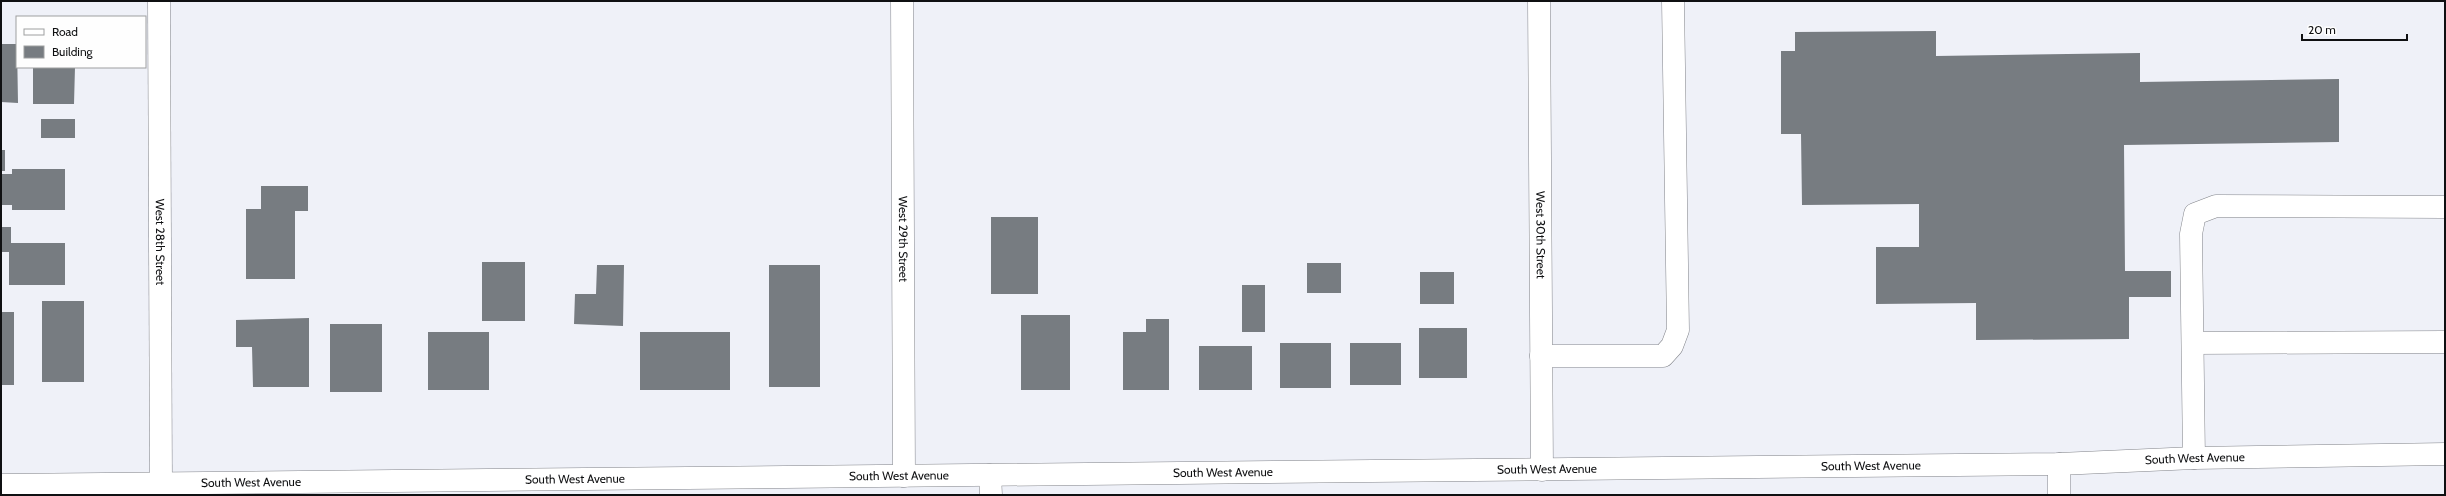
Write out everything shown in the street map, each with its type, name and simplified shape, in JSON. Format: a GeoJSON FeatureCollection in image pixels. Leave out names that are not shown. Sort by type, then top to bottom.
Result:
{"type":"FeatureCollection","features":[{"type":"Feature","properties":{"kind":"street","name":"West 28th Street"},"geometry":{"type":"LineString","coordinates":[[159,1],[161,484]]}},
{"type":"Feature","properties":{"kind":"street","name":"West 29th Street"},"geometry":{"type":"LineString","coordinates":[[902,1],[904,476]]}},
{"type":"Feature","properties":{"kind":"street","name":"West 30th Street"},"geometry":{"type":"LineString","coordinates":[[1539,1],[1542,470]]}},
{"type":"Feature","properties":{"kind":"street"},"geometry":{"type":"LineString","coordinates":[[1541,356],[1663,356],[1672,346],[1678,330],[1673,1]]}},
{"type":"Feature","properties":{"kind":"street"},"geometry":{"type":"LineString","coordinates":[[2194,458],[2191,234],[2195,214],[2216,206],[2445,207]]}},
{"type":"Feature","properties":{"kind":"street"},"geometry":{"type":"LineString","coordinates":[[2193,343],[2445,342]]}},
{"type":"Feature","properties":{"kind":"street","name":"South West Avenue"},"geometry":{"type":"LineString","coordinates":[[1,485],[904,476],[991,485],[1542,470],[2059,464],[2194,458],[2445,454]]}},
{"type":"Feature","properties":{"kind":"street"},"geometry":{"type":"LineString","coordinates":[[2059,464],[2059,495]]}},
{"type":"Feature","properties":{"kind":"building"},"geometry":{"type":"Polygon","coordinates":[[[1936,31],[1936,56],[2140,53],[2140,82],[2339,79],[2339,142],[2124,145],[2125,271],[2171,271],[2171,297],[2129,297],[2129,339],[1976,340],[1976,303],[1876,304],[1876,247],[1919,247],[1919,204],[1802,205],[1801,134],[1781,134],[1781,51],[1795,51],[1795,32],[1936,31]]]}},
{"type":"Feature","properties":{"kind":"building"},"geometry":{"type":"Polygon","coordinates":[[[1,44],[16,44],[18,103],[1,102],[1,44]]]}},
{"type":"Feature","properties":{"kind":"building"},"geometry":{"type":"Polygon","coordinates":[[[33,68],[75,68],[74,104],[33,104],[33,68]]]}},
{"type":"Feature","properties":{"kind":"building"},"geometry":{"type":"Polygon","coordinates":[[[41,119],[75,119],[75,138],[41,138],[41,119]]]}},
{"type":"Feature","properties":{"kind":"building"},"geometry":{"type":"Polygon","coordinates":[[[1,150],[5,150],[5,171],[1,171],[1,150]]]}},
{"type":"Feature","properties":{"kind":"building"},"geometry":{"type":"Polygon","coordinates":[[[12,169],[65,169],[65,210],[12,210],[12,205],[1,205],[1,174],[12,174],[12,169]]]}},
{"type":"Feature","properties":{"kind":"building"},"geometry":{"type":"Polygon","coordinates":[[[261,186],[308,186],[308,211],[295,211],[295,279],[246,279],[246,209],[261,209],[261,186]]]}},
{"type":"Feature","properties":{"kind":"building"},"geometry":{"type":"Polygon","coordinates":[[[991,217],[1038,217],[1038,294],[991,294],[991,217]]]}},
{"type":"Feature","properties":{"kind":"building"},"geometry":{"type":"Polygon","coordinates":[[[1,227],[11,227],[11,243],[65,243],[65,285],[9,285],[9,252],[1,252],[1,227]]]}},
{"type":"Feature","properties":{"kind":"building"},"geometry":{"type":"Polygon","coordinates":[[[482,262],[525,262],[525,321],[482,321],[482,262]]]}},
{"type":"Feature","properties":{"kind":"building"},"geometry":{"type":"Polygon","coordinates":[[[1307,263],[1341,263],[1341,293],[1307,293],[1307,263]]]}},
{"type":"Feature","properties":{"kind":"building"},"geometry":{"type":"Polygon","coordinates":[[[597,265],[624,265],[623,326],[574,324],[575,294],[596,294],[597,265]]]}},
{"type":"Feature","properties":{"kind":"building"},"geometry":{"type":"Polygon","coordinates":[[[769,265],[820,265],[820,387],[769,387],[769,265]]]}},
{"type":"Feature","properties":{"kind":"building"},"geometry":{"type":"Polygon","coordinates":[[[1420,272],[1454,272],[1454,304],[1420,304],[1420,272]]]}},
{"type":"Feature","properties":{"kind":"building"},"geometry":{"type":"Polygon","coordinates":[[[1242,285],[1265,285],[1265,332],[1242,332],[1242,285]]]}},
{"type":"Feature","properties":{"kind":"building"},"geometry":{"type":"Polygon","coordinates":[[[42,301],[84,301],[84,382],[42,382],[42,301]]]}},
{"type":"Feature","properties":{"kind":"building"},"geometry":{"type":"Polygon","coordinates":[[[1,312],[14,312],[14,385],[1,385],[1,312]]]}},
{"type":"Feature","properties":{"kind":"building"},"geometry":{"type":"Polygon","coordinates":[[[1021,315],[1070,315],[1070,390],[1021,390],[1021,315]]]}},
{"type":"Feature","properties":{"kind":"building"},"geometry":{"type":"Polygon","coordinates":[[[309,318],[309,387],[253,387],[252,347],[236,347],[236,320],[309,318]]]}},
{"type":"Feature","properties":{"kind":"building"},"geometry":{"type":"Polygon","coordinates":[[[1146,319],[1169,319],[1169,390],[1123,390],[1123,332],[1146,332],[1146,319]]]}},
{"type":"Feature","properties":{"kind":"building"},"geometry":{"type":"Polygon","coordinates":[[[330,324],[382,324],[382,392],[330,392],[330,324]]]}},
{"type":"Feature","properties":{"kind":"building"},"geometry":{"type":"Polygon","coordinates":[[[1419,328],[1467,328],[1467,378],[1419,378],[1419,328]]]}},
{"type":"Feature","properties":{"kind":"building"},"geometry":{"type":"Polygon","coordinates":[[[428,332],[489,332],[489,390],[428,390],[428,332]]]}},
{"type":"Feature","properties":{"kind":"building"},"geometry":{"type":"Polygon","coordinates":[[[640,332],[730,332],[730,390],[640,390],[640,332]]]}},
{"type":"Feature","properties":{"kind":"building"},"geometry":{"type":"Polygon","coordinates":[[[1280,343],[1331,343],[1331,388],[1280,388],[1280,343]]]}},
{"type":"Feature","properties":{"kind":"building"},"geometry":{"type":"Polygon","coordinates":[[[1350,343],[1401,343],[1401,385],[1350,385],[1350,343]]]}},
{"type":"Feature","properties":{"kind":"building"},"geometry":{"type":"Polygon","coordinates":[[[1199,346],[1252,346],[1252,390],[1199,390],[1199,346]]]}}]}
